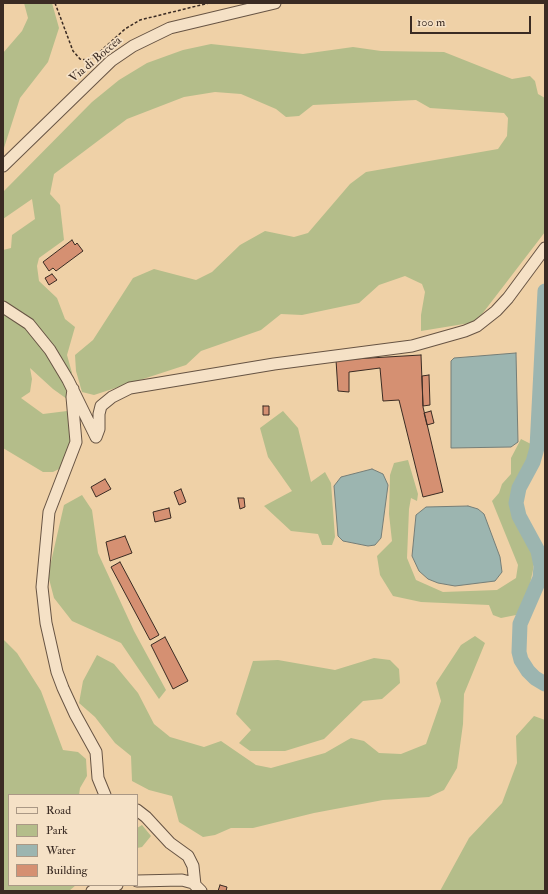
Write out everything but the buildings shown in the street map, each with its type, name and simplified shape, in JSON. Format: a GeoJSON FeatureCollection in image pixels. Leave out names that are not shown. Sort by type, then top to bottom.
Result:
{"type":"FeatureCollection","features":[{"type":"Feature","properties":{"kind":"street","name":"Via di Boccea"},"geometry":{"type":"LineString","coordinates":[[3,166],[111,61],[133,46],[170,28],[275,3]]}},
{"type":"Feature","properties":{"kind":"street"},"geometry":{"type":"LineString","coordinates":[[3,307],[22,318],[37,332],[73,389],[96,437],[99,429],[98,414],[101,406],[112,397],[130,388],[274,364],[412,346],[465,331],[488,318],[501,305],[545,248]]}},
{"type":"Feature","properties":{"kind":"street"},"geometry":{"type":"LineString","coordinates":[[73,389],[72,397],[76,442],[49,512],[42,587],[46,623],[57,672],[75,714],[96,752],[98,778],[105,794]]}},
{"type":"Feature","properties":{"kind":"street"},"geometry":{"type":"LineString","coordinates":[[138,811],[146,816],[170,843],[188,856],[193,866],[198,888]]}},
{"type":"Feature","properties":{"kind":"street"},"geometry":{"type":"LineString","coordinates":[[138,881],[182,880],[198,888]]}},
{"type":"Feature","properties":{"kind":"street"},"geometry":{"type":"LineString","coordinates":[[92,891],[113,886]]}},
{"type":"Feature","properties":{"kind":"path"},"geometry":{"type":"LineString","coordinates":[[55,3],[73,51],[80,59],[88,60],[93,58],[125,29],[140,20],[209,3]]}},
{"type":"Feature","properties":{"kind":"green space"},"geometry":{"type":"Polygon","coordinates":[[[24,3],[52,3],[59,28],[48,62],[20,98],[3,151],[3,53],[22,31],[28,18],[24,3]]]}},
{"type":"Feature","properties":{"kind":"green space"},"geometry":{"type":"Polygon","coordinates":[[[211,44],[303,54],[353,47],[381,51],[444,52],[512,79],[530,76],[535,81],[538,94],[545,98],[545,232],[479,318],[470,323],[421,331],[421,315],[425,292],[422,284],[405,276],[379,285],[359,303],[302,315],[281,314],[261,330],[201,351],[186,365],[94,395],[82,392],[76,371],[75,355],[93,340],[133,278],[154,269],[196,280],[212,272],[240,245],[265,231],[294,237],[308,233],[350,184],[366,172],[498,149],[507,136],[508,118],[504,113],[430,108],[416,100],[313,105],[299,116],[286,117],[276,109],[241,94],[215,92],[184,97],[127,119],[54,174],[50,194],[60,205],[64,240],[39,258],[37,266],[39,281],[57,298],[65,319],[75,327],[67,355],[72,373],[69,376],[39,333],[3,306],[3,250],[11,248],[12,235],[35,219],[32,199],[3,219],[3,192],[92,102],[119,80],[147,63],[183,50],[211,44]]]}},
{"type":"Feature","properties":{"kind":"green space"},"geometry":{"type":"Polygon","coordinates":[[[3,311],[34,332],[77,401],[67,399],[53,389],[30,368],[32,379],[30,392],[21,398],[43,414],[67,411],[75,421],[72,454],[63,467],[53,472],[43,472],[3,448],[3,311]]]}},
{"type":"Feature","properties":{"kind":"green space"},"geometry":{"type":"Polygon","coordinates":[[[283,411],[298,428],[311,482],[325,472],[331,483],[335,537],[332,545],[322,545],[318,534],[291,531],[264,506],[292,491],[268,457],[260,428],[283,411]]]}},
{"type":"Feature","properties":{"kind":"green space"},"geometry":{"type":"Polygon","coordinates":[[[521,439],[531,444],[530,458],[517,484],[512,508],[535,552],[527,598],[516,615],[501,618],[493,615],[489,605],[421,602],[393,596],[380,575],[377,556],[392,541],[389,514],[390,475],[394,463],[408,460],[418,494],[417,501],[411,498],[409,509],[407,558],[416,580],[443,592],[497,590],[516,578],[518,565],[492,501],[499,493],[502,484],[511,474],[511,458],[521,439]]]}},
{"type":"Feature","properties":{"kind":"green space"},"geometry":{"type":"Polygon","coordinates":[[[82,495],[92,510],[98,553],[134,631],[166,690],[159,699],[121,643],[72,621],[54,598],[48,575],[64,505],[82,495]]]}},
{"type":"Feature","properties":{"kind":"green space"},"geometry":{"type":"Polygon","coordinates":[[[475,636],[485,643],[464,694],[463,724],[457,768],[444,790],[429,797],[383,800],[314,813],[253,828],[231,828],[215,835],[203,837],[179,822],[172,796],[149,790],[132,781],[131,756],[115,743],[95,717],[79,703],[83,681],[97,655],[114,664],[138,693],[154,724],[170,737],[204,747],[221,741],[256,765],[271,768],[325,753],[351,738],[364,741],[379,753],[401,754],[426,744],[441,701],[436,683],[461,645],[475,636]]]}},
{"type":"Feature","properties":{"kind":"green space"},"geometry":{"type":"Polygon","coordinates":[[[3,639],[17,653],[41,691],[63,750],[78,752],[86,759],[87,776],[80,788],[79,794],[8,794],[8,886],[75,886],[69,891],[3,891],[3,639]]]}},
{"type":"Feature","properties":{"kind":"green space"},"geometry":{"type":"Polygon","coordinates":[[[374,658],[390,660],[399,669],[400,683],[382,699],[363,701],[324,739],[285,751],[250,751],[239,743],[251,730],[236,714],[253,661],[278,660],[335,670],[374,658]]]}},
{"type":"Feature","properties":{"kind":"green space"},"geometry":{"type":"Polygon","coordinates":[[[534,716],[545,720],[545,891],[440,891],[469,838],[502,803],[517,763],[516,736],[534,716]]]}},
{"type":"Feature","properties":{"kind":"green space"},"geometry":{"type":"Polygon","coordinates":[[[142,825],[151,836],[142,847],[138,848],[138,827],[142,825]]]}},
{"type":"Feature","properties":{"kind":"water"},"geometry":{"type":"Polygon","coordinates":[[[516,353],[518,442],[511,447],[451,448],[451,361],[454,358],[516,353]]]}},
{"type":"Feature","properties":{"kind":"water"},"geometry":{"type":"Polygon","coordinates":[[[372,469],[383,474],[388,485],[381,538],[375,545],[368,546],[343,541],[338,536],[334,486],[341,477],[372,469]]]}},
{"type":"Feature","properties":{"kind":"water"},"geometry":{"type":"Polygon","coordinates":[[[468,506],[478,509],[484,514],[500,557],[502,572],[495,581],[455,586],[438,583],[428,579],[419,571],[412,556],[416,515],[426,507],[468,506]]]}},
{"type":"Feature","properties":{"kind":"waterway"},"geometry":{"type":"LineString","coordinates":[[545,291],[537,448],[533,462],[519,488],[516,503],[519,516],[538,551],[541,566],[540,578],[520,624],[519,652],[521,660],[528,671],[535,678],[545,684]]}}]}
